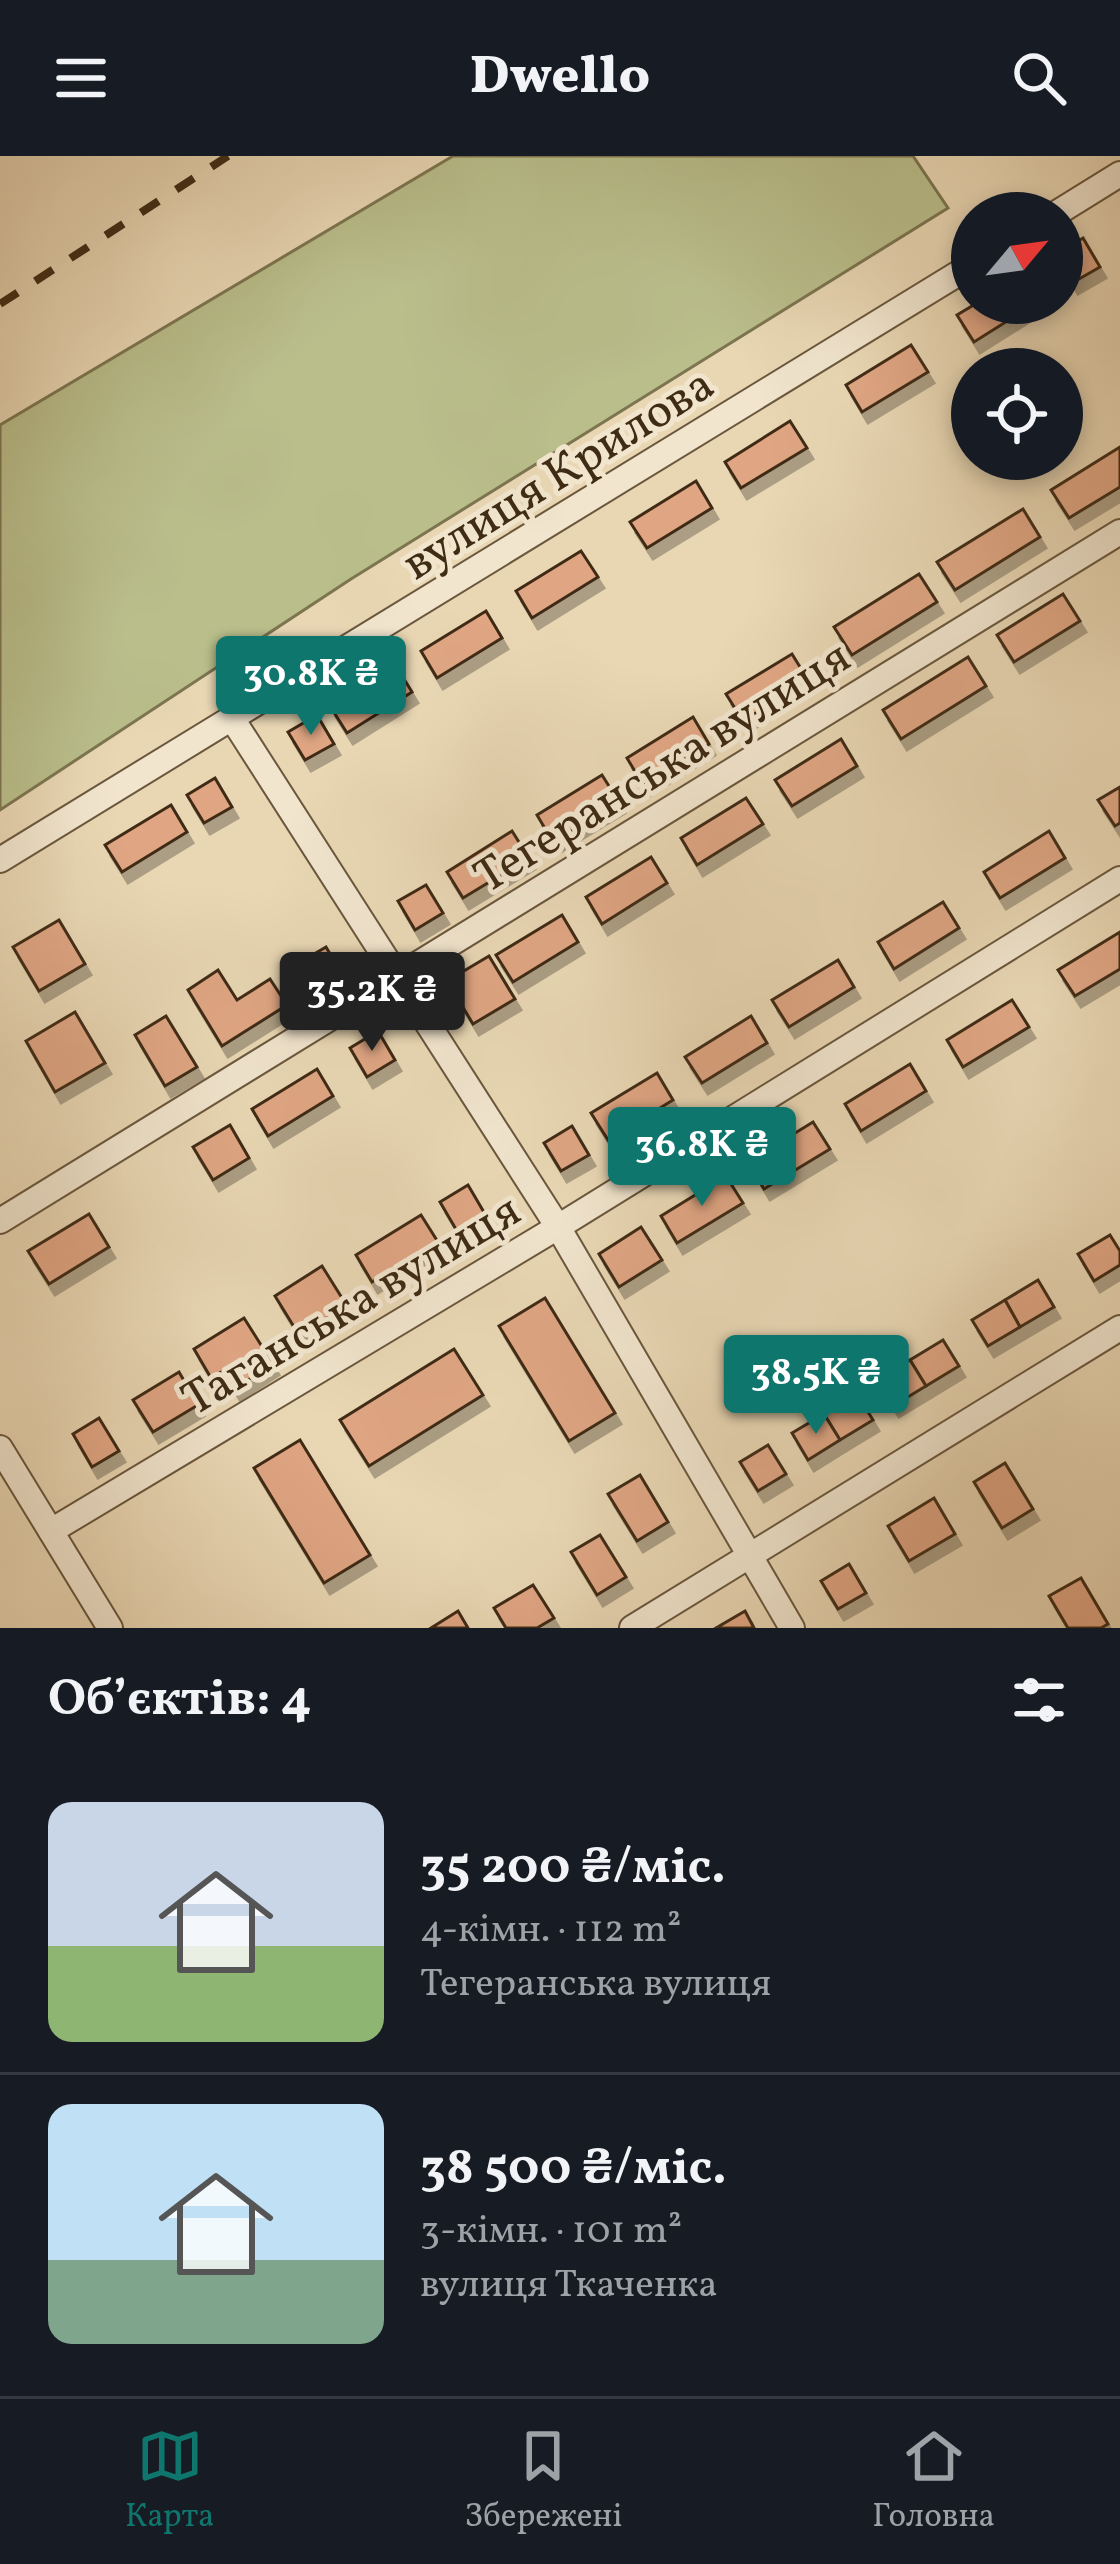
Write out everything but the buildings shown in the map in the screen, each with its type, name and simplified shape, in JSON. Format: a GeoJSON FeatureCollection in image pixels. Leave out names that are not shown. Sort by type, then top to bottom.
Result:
{"type":"FeatureCollection","features":[{"type":"Feature","properties":{"kind":"street"},"geometry":{"type":"LineString","coordinates":[[1083,197],[1120,174]]}},
{"type":"Feature","properties":{"kind":"street","name":"вулиця Крилова"},"geometry":{"type":"LineString","coordinates":[[0,860],[951,278]]}},
{"type":"Feature","properties":{"kind":"street","name":"Тегеранська вулиця"},"geometry":{"type":"LineString","coordinates":[[0,1221],[1120,532]]}},
{"type":"Feature","properties":{"kind":"street"},"geometry":{"type":"LineString","coordinates":[[233,720],[558,1227],[792,1628]]}},
{"type":"Feature","properties":{"kind":"street","name":"Таганська вулиця"},"geometry":{"type":"LineString","coordinates":[[51,1531],[558,1227],[1120,879]]}},
{"type":"Feature","properties":{"kind":"street"},"geometry":{"type":"LineString","coordinates":[[632,1628],[1120,1328]]}},
{"type":"Feature","properties":{"kind":"street"},"geometry":{"type":"LineString","coordinates":[[0,1448],[110,1628]]}},
{"type":"Feature","properties":{"kind":"green space"},"geometry":{"type":"Polygon","coordinates":[[[453,156],[913,156],[948,208],[351,579],[0,810],[0,425],[453,156]]]}},
{"type":"Feature","properties":{"kind":"railway"},"geometry":{"type":"LineString","coordinates":[[0,304],[228,156]]}}]}
